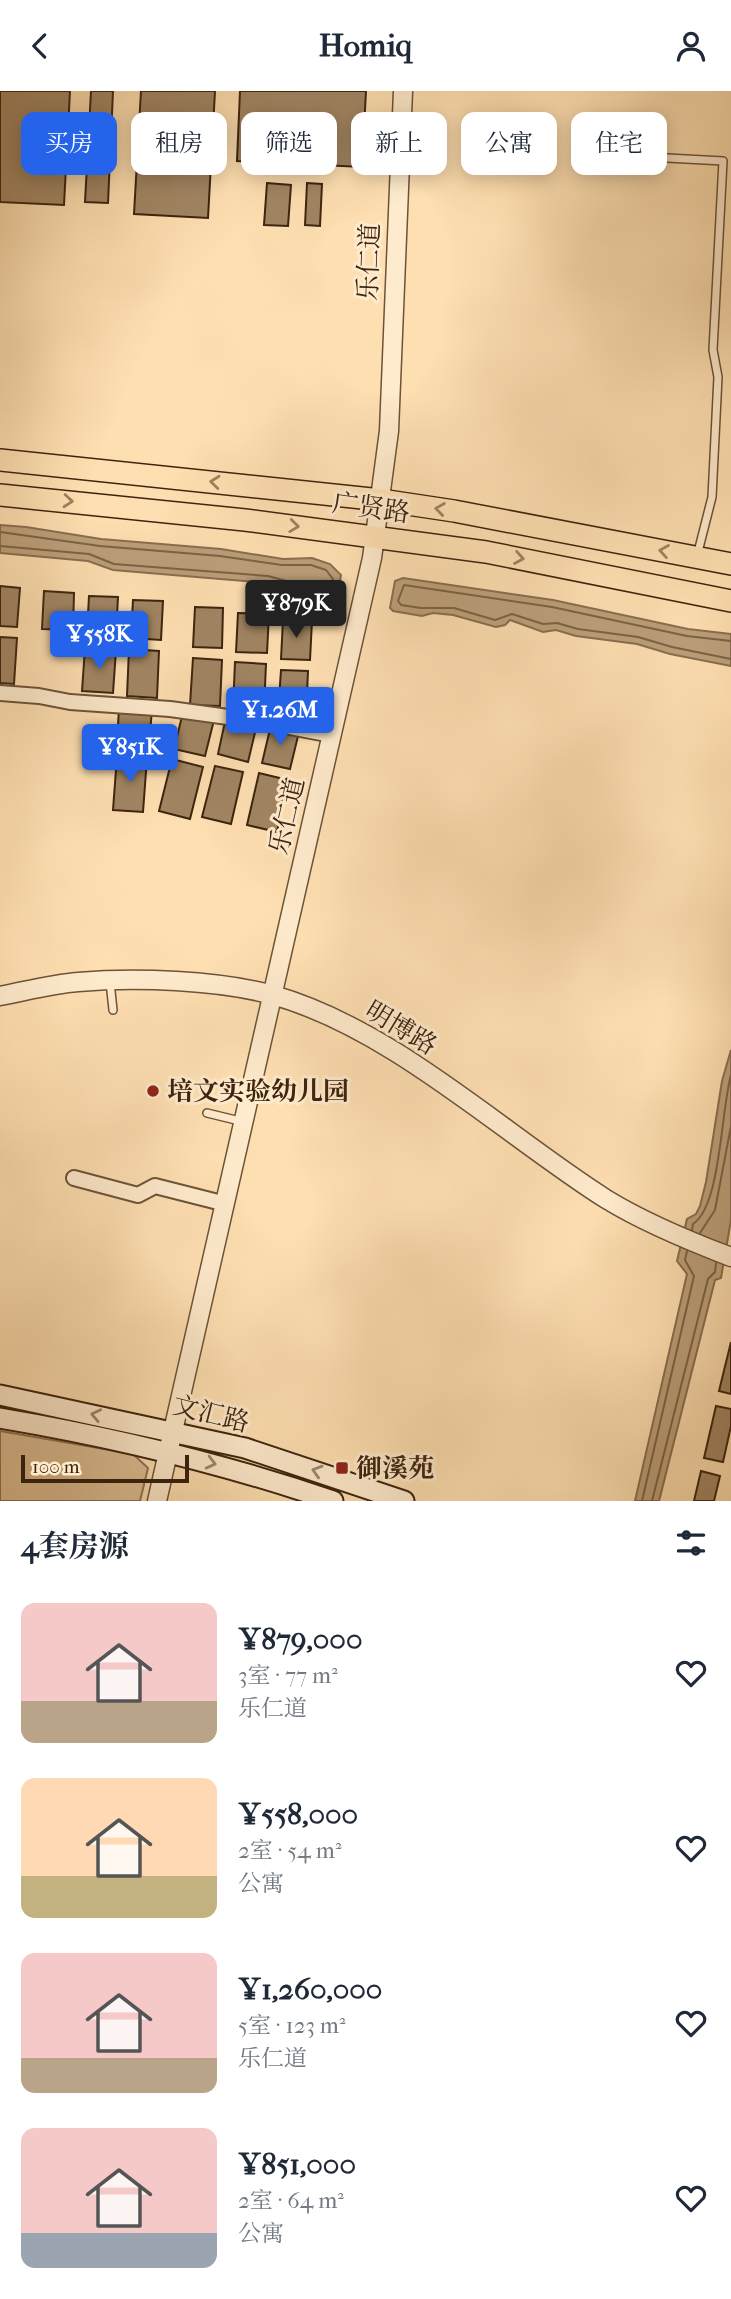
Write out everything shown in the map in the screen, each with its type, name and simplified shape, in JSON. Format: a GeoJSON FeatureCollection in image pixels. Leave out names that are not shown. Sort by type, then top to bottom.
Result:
{"type":"FeatureCollection","features":[{"type":"Feature","properties":{"kind":"main road","name":"广贤路"},"geometry":{"type":"LineString","coordinates":[[0,460],[381,500],[454,511],[731,564]]}},
{"type":"Feature","properties":{"kind":"main road","name":"广贤路"},"geometry":{"type":"LineString","coordinates":[[0,495],[376,536],[545,563],[731,601]]}},
{"type":"Feature","properties":{"kind":"main road","name":"文汇路"},"geometry":{"type":"LineString","coordinates":[[0,1395],[245,1448],[404,1501]]}},
{"type":"Feature","properties":{"kind":"main road","name":"文汇路"},"geometry":{"type":"LineString","coordinates":[[0,1418],[237,1469],[333,1501]]}},
{"type":"Feature","properties":{"kind":"street","name":"乐仁道"},"geometry":{"type":"LineString","coordinates":[[157,1501],[376,536],[389,431],[403,91]]}},
{"type":"Feature","properties":{"kind":"street"},"geometry":{"type":"LineString","coordinates":[[0,693],[70,702],[182,710],[332,735]]}},
{"type":"Feature","properties":{"kind":"street","name":"明博路"},"geometry":{"type":"LineString","coordinates":[[0,996],[78,982],[182,981],[273,995],[351,1026],[392,1050],[608,1200],[676,1235],[731,1257]]}},
{"type":"Feature","properties":{"kind":"street"},"geometry":{"type":"LineString","coordinates":[[74,1178],[138,1195],[155,1186],[226,1204]]}},
{"type":"Feature","properties":{"kind":"lane"},"geometry":{"type":"LineString","coordinates":[[667,158],[723,161],[713,350],[718,377],[712,497],[697,557]]}},
{"type":"Feature","properties":{"kind":"lane"},"geometry":{"type":"LineString","coordinates":[[110,982],[113,1010]]}},
{"type":"Feature","properties":{"kind":"lane"},"geometry":{"type":"LineString","coordinates":[[207,1114],[244,1122]]}},
{"type":"Feature","properties":{"kind":"shaded area"},"geometry":{"type":"Polygon","coordinates":[[[0,1431],[133,1454],[148,1468],[140,1501],[0,1501],[0,1431]]]}},
{"type":"Feature","properties":{"kind":"water"},"geometry":{"type":"Polygon","coordinates":[[[0,525],[101,539],[221,549],[283,559],[312,558],[330,564],[341,575],[336,601],[268,583],[113,570],[88,561],[0,553],[0,525]]]}},
{"type":"Feature","properties":{"kind":"water"},"geometry":{"type":"Polygon","coordinates":[[[403,578],[553,600],[688,629],[731,634],[731,666],[670,654],[637,644],[576,636],[556,630],[543,632],[510,620],[505,625],[496,627],[453,615],[433,613],[422,616],[393,611],[390,608],[395,581],[403,578]]]}},
{"type":"Feature","properties":{"kind":"water"},"geometry":{"type":"Polygon","coordinates":[[[731,1050],[731,1220],[721,1278],[715,1280],[659,1501],[635,1501],[687,1274],[677,1261],[687,1219],[696,1214],[700,1206],[722,1081],[731,1050]]]}},
{"type":"Feature","properties":{"kind":"building"},"geometry":{"type":"Polygon","coordinates":[[[0,91],[70,91],[69,112],[21,112],[21,175],[66,175],[64,205],[0,202],[0,91]]]}},
{"type":"Feature","properties":{"kind":"building"},"geometry":{"type":"Polygon","coordinates":[[[91,91],[113,91],[112,112],[90,112],[91,91]]]}},
{"type":"Feature","properties":{"kind":"building"},"geometry":{"type":"Polygon","coordinates":[[[141,91],[215,91],[214,112],[140,112],[141,91]]]}},
{"type":"Feature","properties":{"kind":"building"},"geometry":{"type":"Polygon","coordinates":[[[240,91],[366,91],[365,112],[351,112],[351,166],[337,166],[337,112],[241,112],[241,161],[237,161],[240,91]]]}},
{"type":"Feature","properties":{"kind":"building"},"geometry":{"type":"Polygon","coordinates":[[[86,175],[109,175],[108,203],[85,202],[86,175]]]}},
{"type":"Feature","properties":{"kind":"building"},"geometry":{"type":"Polygon","coordinates":[[[136,175],[210,175],[208,218],[134,214],[136,175]]]}},
{"type":"Feature","properties":{"kind":"building"},"geometry":{"type":"Polygon","coordinates":[[[267,183],[291,185],[288,226],[264,225],[267,183]]]}},
{"type":"Feature","properties":{"kind":"building"},"geometry":{"type":"Polygon","coordinates":[[[307,183],[322,184],[320,226],[305,225],[307,183]]]}},
{"type":"Feature","properties":{"kind":"building"},"geometry":{"type":"Polygon","coordinates":[[[0,586],[20,588],[17,627],[0,626],[0,586]]]}},
{"type":"Feature","properties":{"kind":"building"},"geometry":{"type":"Polygon","coordinates":[[[44,591],[74,593],[73,630],[42,629],[44,591]]]}},
{"type":"Feature","properties":{"kind":"building"},"geometry":{"type":"Polygon","coordinates":[[[89,596],[118,597],[116,635],[87,633],[89,596]]]}},
{"type":"Feature","properties":{"kind":"building"},"geometry":{"type":"Polygon","coordinates":[[[133,600],[163,601],[161,640],[131,638],[133,600]]]}},
{"type":"Feature","properties":{"kind":"building"},"geometry":{"type":"Polygon","coordinates":[[[195,607],[223,608],[222,648],[193,647],[195,607]]]}},
{"type":"Feature","properties":{"kind":"building"},"geometry":{"type":"Polygon","coordinates":[[[238,613],[269,614],[267,653],[236,652],[238,613]]]}},
{"type":"Feature","properties":{"kind":"building"},"geometry":{"type":"Polygon","coordinates":[[[283,620],[312,621],[310,660],[281,659],[283,620]]]}},
{"type":"Feature","properties":{"kind":"building"},"geometry":{"type":"Polygon","coordinates":[[[0,637],[17,638],[14,684],[0,683],[0,637]]]}},
{"type":"Feature","properties":{"kind":"building"},"geometry":{"type":"Polygon","coordinates":[[[85,648],[116,650],[113,693],[82,691],[85,648]]]}},
{"type":"Feature","properties":{"kind":"building"},"geometry":{"type":"Polygon","coordinates":[[[129,649],[159,651],[157,698],[127,696],[129,649]]]}},
{"type":"Feature","properties":{"kind":"building"},"geometry":{"type":"Polygon","coordinates":[[[193,658],[222,660],[220,706],[190,705],[193,658]]]}},
{"type":"Feature","properties":{"kind":"building"},"geometry":{"type":"Polygon","coordinates":[[[235,662],[266,664],[264,709],[233,708],[235,662]]]}},
{"type":"Feature","properties":{"kind":"building"},"geometry":{"type":"Polygon","coordinates":[[[281,670],[308,671],[306,716],[278,714],[281,670]]]}},
{"type":"Feature","properties":{"kind":"building"},"geometry":{"type":"Polygon","coordinates":[[[119,707],[152,709],[149,746],[117,745],[119,707]]]}},
{"type":"Feature","properties":{"kind":"building"},"geometry":{"type":"Polygon","coordinates":[[[183,712],[214,720],[205,756],[174,749],[183,712]]]}},
{"type":"Feature","properties":{"kind":"building"},"geometry":{"type":"Polygon","coordinates":[[[226,717],[257,724],[248,762],[218,754],[226,717]]]}},
{"type":"Feature","properties":{"kind":"building"},"geometry":{"type":"Polygon","coordinates":[[[271,725],[299,732],[290,769],[262,763],[271,725]]]}},
{"type":"Feature","properties":{"kind":"building"},"geometry":{"type":"Polygon","coordinates":[[[117,756],[147,758],[143,812],[113,810],[117,756]]]}},
{"type":"Feature","properties":{"kind":"building"},"geometry":{"type":"Polygon","coordinates":[[[172,759],[203,767],[190,819],[159,811],[172,759]]]}},
{"type":"Feature","properties":{"kind":"building"},"geometry":{"type":"Polygon","coordinates":[[[215,766],[243,772],[231,824],[202,817],[215,766]]]}},
{"type":"Feature","properties":{"kind":"building"},"geometry":{"type":"Polygon","coordinates":[[[259,773],[288,780],[277,832],[247,825],[259,773]]]}},
{"type":"Feature","properties":{"kind":"building"},"geometry":{"type":"Polygon","coordinates":[[[731,1342],[731,1394],[719,1391],[731,1342]]]}},
{"type":"Feature","properties":{"kind":"building"},"geometry":{"type":"Polygon","coordinates":[[[716,1406],[731,1409],[731,1426],[723,1462],[704,1458],[716,1406]]]}},
{"type":"Feature","properties":{"kind":"building"},"geometry":{"type":"Polygon","coordinates":[[[701,1471],[720,1476],[714,1501],[694,1501],[701,1471]]]}},
{"type":"Feature","properties":{"kind":"place","name":"培文实验幼儿园"},"geometry":{"type":"Point","coordinates":[153,1091]}},
{"type":"Feature","properties":{"kind":"place","name":"御溪苑"},"geometry":{"type":"Point","coordinates":[342,1468]}}]}
